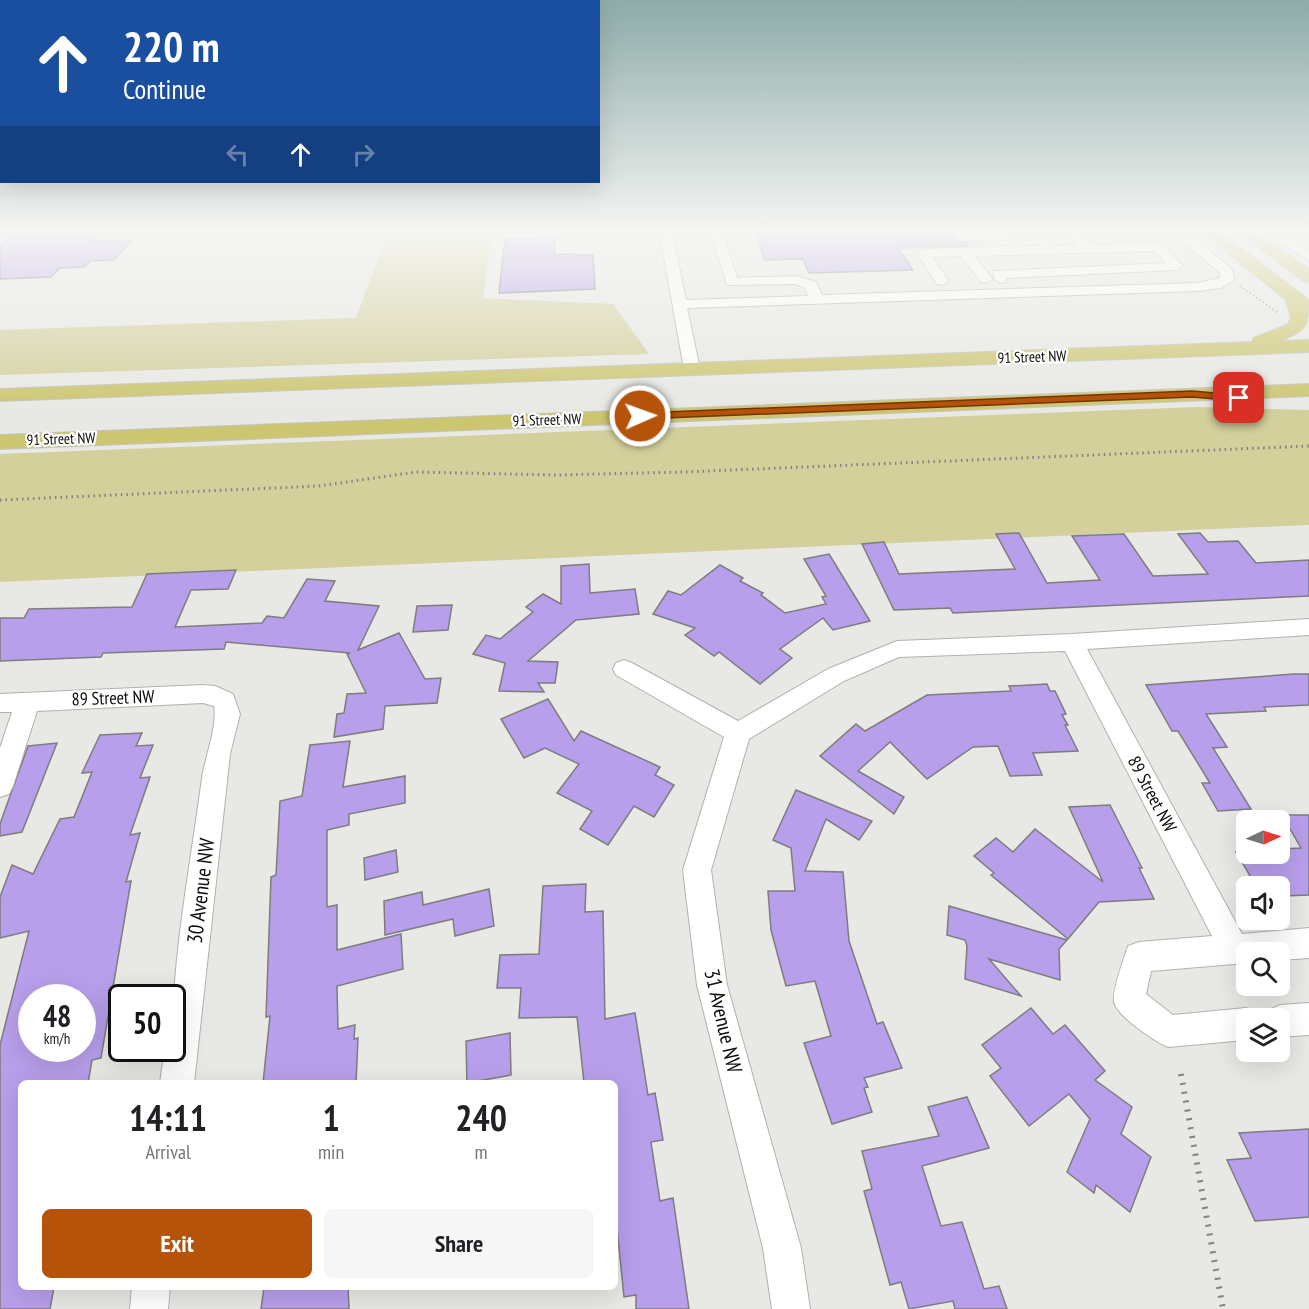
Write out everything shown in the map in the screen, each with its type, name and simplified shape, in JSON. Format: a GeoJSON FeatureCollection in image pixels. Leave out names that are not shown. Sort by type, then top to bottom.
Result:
{"type":"FeatureCollection","features":[{"type":"Feature","properties":{"kind":"main road"},"geometry":{"type":"LineString","coordinates":[[1301,297],[1309,309]]}},
{"type":"Feature","properties":{"kind":"main road"},"geometry":{"type":"LineString","coordinates":[[1167,352],[1254,344],[1277,337],[1295,328],[1300,318],[1301,297]]}},
{"type":"Feature","properties":{"kind":"main road","name":"91 Street NW"},"geometry":{"type":"LineString","coordinates":[[0,395],[1309,346]]}},
{"type":"Feature","properties":{"kind":"main road"},"geometry":{"type":"LineString","coordinates":[[876,406],[1309,372]]}},
{"type":"Feature","properties":{"kind":"main road","name":"91 Street NW"},"geometry":{"type":"LineString","coordinates":[[0,442],[1309,390]]}},
{"type":"Feature","properties":{"kind":"main road"},"geometry":{"type":"LineString","coordinates":[[1192,394],[1309,405]]}},
{"type":"Feature","properties":{"kind":"street"},"geometry":{"type":"LineString","coordinates":[[677,290],[692,369]]}},
{"type":"Feature","properties":{"kind":"street"},"geometry":{"type":"LineString","coordinates":[[817,290],[817,300]]}},
{"type":"Feature","properties":{"kind":"street"},"geometry":{"type":"LineString","coordinates":[[680,304],[1103,290]]}},
{"type":"Feature","properties":{"kind":"street"},"geometry":{"type":"LineString","coordinates":[[624,669],[738,733],[836,675],[897,649],[1071,642],[1309,627]]}},
{"type":"Feature","properties":{"kind":"street","name":"89 Street NW"},"geometry":{"type":"LineString","coordinates":[[1071,642],[1233,947]]}},
{"type":"Feature","properties":{"kind":"street","name":"89 Street NW"},"geometry":{"type":"LineString","coordinates":[[0,703],[203,694],[215,695],[225,701]]}},
{"type":"Feature","properties":{"kind":"street"},"geometry":{"type":"LineString","coordinates":[[0,786],[27,701]]}},
{"type":"Feature","properties":{"kind":"street","name":"30 Avenue NW"},"geometry":{"type":"LineString","coordinates":[[177,1080],[218,754],[228,714],[225,701]]}},
{"type":"Feature","properties":{"kind":"street","name":"31 Avenue NW"},"geometry":{"type":"LineString","coordinates":[[738,733],[697,870],[712,986],[782,1248],[791,1309]]}},
{"type":"Feature","properties":{"kind":"street"},"geometry":{"type":"LineString","coordinates":[[1236,1025],[1168,1031],[1129,1000],[1139,957],[1233,947],[1309,943]]}},
{"type":"Feature","properties":{"kind":"street"},"geometry":{"type":"LineString","coordinates":[[1290,1021],[1309,1019]]}},
{"type":"Feature","properties":{"kind":"street"},"geometry":{"type":"LineString","coordinates":[[149,1309],[152,1290]]}},
{"type":"Feature","properties":{"kind":"path"},"geometry":{"type":"LineString","coordinates":[[1248,290],[1276,311],[1278,323],[1295,328]]}},
{"type":"Feature","properties":{"kind":"path"},"geometry":{"type":"LineString","coordinates":[[0,500],[319,486],[416,472],[556,475],[684,472],[1309,446]]}},
{"type":"Feature","properties":{"kind":"path"},"geometry":{"type":"LineString","coordinates":[[1181,1074],[1222,1309]]}},
{"type":"Feature","properties":{"kind":"shaded area"},"geometry":{"type":"Polygon","coordinates":[[[366,290],[484,290],[483,298],[613,304],[649,354],[0,375],[0,330],[356,318],[366,290]]]}},
{"type":"Feature","properties":{"kind":"shaded area"},"geometry":{"type":"Polygon","coordinates":[[[1197,407],[1309,410],[1309,525],[0,582],[0,454],[1197,407]]]}},
{"type":"Feature","properties":{"kind":"building"},"geometry":{"type":"Polygon","coordinates":[[[499,290],[569,290],[499,293],[499,290]]]}},
{"type":"Feature","properties":{"kind":"building"},"geometry":{"type":"Polygon","coordinates":[[[1019,533],[1047,583],[1100,580],[1072,536],[1124,534],[1153,576],[1208,574],[1178,534],[1200,533],[1208,542],[1238,541],[1256,563],[1309,560],[1309,596],[953,613],[950,608],[894,610],[862,544],[884,542],[899,574],[1015,569],[996,534],[1019,533]]]}},
{"type":"Feature","properties":{"kind":"building"},"geometry":{"type":"Polygon","coordinates":[[[829,554],[870,621],[833,630],[823,618],[780,649],[792,658],[760,684],[719,652],[714,656],[685,635],[695,628],[653,614],[668,591],[681,595],[720,565],[743,578],[740,581],[763,593],[761,595],[785,613],[826,604],[822,597],[826,596],[804,559],[829,554]]]}},
{"type":"Feature","properties":{"kind":"building"},"geometry":{"type":"Polygon","coordinates":[[[589,564],[590,593],[635,589],[639,614],[576,620],[528,661],[558,662],[555,683],[538,683],[544,692],[499,691],[505,663],[473,654],[486,635],[500,639],[533,612],[526,607],[543,594],[561,604],[561,566],[589,564]]]}},
{"type":"Feature","properties":{"kind":"building"},"geometry":{"type":"Polygon","coordinates":[[[236,570],[228,589],[191,590],[175,627],[262,623],[267,616],[284,618],[307,579],[335,581],[325,601],[379,606],[358,650],[399,633],[425,679],[441,678],[437,703],[385,706],[383,729],[334,737],[337,714],[344,713],[347,694],[366,693],[347,654],[350,653],[226,642],[224,649],[103,653],[101,657],[0,661],[0,618],[24,618],[29,609],[132,607],[147,574],[236,570]]]}},
{"type":"Feature","properties":{"kind":"building"},"geometry":{"type":"Polygon","coordinates":[[[452,605],[448,630],[413,632],[417,606],[452,605]]]}},
{"type":"Feature","properties":{"kind":"building"},"geometry":{"type":"Polygon","coordinates":[[[1309,674],[1309,705],[1264,707],[1266,711],[1206,714],[1227,747],[1213,748],[1251,809],[1218,811],[1202,783],[1210,783],[1178,731],[1172,731],[1146,685],[1309,674]]]}},
{"type":"Feature","properties":{"kind":"building"},"geometry":{"type":"Polygon","coordinates":[[[1047,684],[1050,691],[1055,691],[1066,714],[1062,715],[1068,725],[1065,725],[1078,751],[1033,753],[1042,775],[1010,776],[998,746],[973,747],[927,779],[890,742],[858,771],[904,797],[894,814],[820,756],[856,724],[865,731],[927,695],[1011,691],[1009,686],[1047,684]]]}},
{"type":"Feature","properties":{"kind":"building"},"geometry":{"type":"Polygon","coordinates":[[[548,699],[574,741],[581,731],[660,767],[655,775],[674,785],[654,817],[634,806],[608,845],[580,829],[592,811],[557,793],[579,764],[545,748],[524,758],[501,719],[548,699]]]}},
{"type":"Feature","properties":{"kind":"building"},"geometry":{"type":"Polygon","coordinates":[[[142,733],[136,746],[153,745],[140,778],[150,777],[130,835],[140,833],[126,882],[131,881],[114,984],[108,984],[108,1017],[101,1058],[96,1059],[96,984],[18,984],[18,1062],[92,1062],[89,1080],[18,1080],[18,1290],[53,1290],[50,1309],[0,1309],[0,1045],[29,931],[0,938],[0,897],[12,865],[33,874],[60,819],[74,817],[92,772],[82,773],[100,735],[142,733]]]}},
{"type":"Feature","properties":{"kind":"building"},"geometry":{"type":"Polygon","coordinates":[[[350,741],[343,787],[405,776],[405,803],[349,814],[349,825],[327,830],[327,907],[337,905],[337,950],[401,934],[403,969],[337,986],[338,1029],[355,1025],[354,1039],[358,1038],[356,1080],[263,1080],[270,1016],[266,1017],[271,877],[276,875],[280,801],[302,796],[310,745],[350,741]]]}},
{"type":"Feature","properties":{"kind":"building"},"geometry":{"type":"Polygon","coordinates":[[[57,743],[22,832],[0,836],[0,824],[28,746],[57,743]]]}},
{"type":"Feature","properties":{"kind":"building"},"geometry":{"type":"Polygon","coordinates":[[[796,790],[872,821],[859,840],[826,819],[805,871],[843,872],[849,941],[877,1024],[883,1022],[902,1068],[864,1078],[868,1087],[864,1088],[872,1112],[832,1124],[804,1043],[831,1036],[815,981],[786,986],[771,930],[768,891],[795,891],[791,848],[773,840],[796,790]]]}},
{"type":"Feature","properties":{"kind":"building"},"geometry":{"type":"Polygon","coordinates":[[[1110,805],[1142,868],[1139,868],[1154,899],[1099,902],[1068,939],[991,875],[994,873],[974,856],[996,838],[1013,852],[1035,829],[1103,882],[1069,807],[1110,805]]]}},
{"type":"Feature","properties":{"kind":"building"},"geometry":{"type":"Polygon","coordinates":[[[1290,815],[1309,815],[1309,895],[1290,896],[1290,876],[1250,876],[1243,864],[1290,864],[1290,849],[1301,848],[1290,829],[1290,815]]]}},
{"type":"Feature","properties":{"kind":"building"},"geometry":{"type":"Polygon","coordinates":[[[396,850],[398,872],[365,880],[364,858],[396,850]]]}},
{"type":"Feature","properties":{"kind":"building"},"geometry":{"type":"Polygon","coordinates":[[[586,884],[585,912],[603,911],[605,1019],[635,1013],[648,1095],[655,1093],[663,1140],[651,1142],[660,1201],[673,1198],[689,1309],[636,1309],[636,1295],[624,1297],[618,1238],[618,1080],[584,1080],[577,1017],[519,1018],[521,988],[497,988],[500,955],[539,954],[543,886],[586,884]]]}},
{"type":"Feature","properties":{"kind":"building"},"geometry":{"type":"Polygon","coordinates":[[[489,889],[494,926],[455,936],[453,919],[385,935],[384,901],[422,892],[423,905],[489,889]]]}},
{"type":"Feature","properties":{"kind":"building"},"geometry":{"type":"Polygon","coordinates":[[[949,906],[1067,940],[1059,949],[1060,980],[989,959],[1021,996],[965,979],[967,946],[965,940],[947,935],[949,906]]]}},
{"type":"Feature","properties":{"kind":"building"},"geometry":{"type":"Polygon","coordinates":[[[1031,1008],[1053,1034],[1065,1025],[1105,1071],[1095,1080],[1132,1107],[1121,1134],[1151,1157],[1130,1212],[1096,1185],[1094,1193],[1067,1172],[1090,1119],[1069,1094],[1029,1126],[990,1076],[1001,1068],[982,1045],[1031,1008]]]}},
{"type":"Feature","properties":{"kind":"building"},"geometry":{"type":"Polygon","coordinates":[[[510,1033],[511,1075],[484,1080],[467,1080],[466,1041],[510,1033]]]}},
{"type":"Feature","properties":{"kind":"building"},"geometry":{"type":"Polygon","coordinates":[[[967,1097],[989,1148],[922,1166],[941,1226],[962,1222],[984,1289],[999,1286],[1007,1309],[955,1309],[953,1301],[909,1309],[901,1282],[890,1285],[864,1191],[872,1189],[862,1151],[939,1136],[928,1107],[967,1097]]]}},
{"type":"Feature","properties":{"kind":"building"},"geometry":{"type":"Polygon","coordinates":[[[1309,1129],[1309,1217],[1255,1221],[1227,1160],[1251,1158],[1239,1133],[1309,1129]]]}},
{"type":"Feature","properties":{"kind":"building"},"geometry":{"type":"Polygon","coordinates":[[[264,1290],[348,1290],[349,1309],[261,1309],[264,1290]]]}},
{"type":"Feature","properties":{"kind":"route"},"geometry":{"type":"LineString","coordinates":[[640,416],[1192,394],[1239,398]]}}]}
